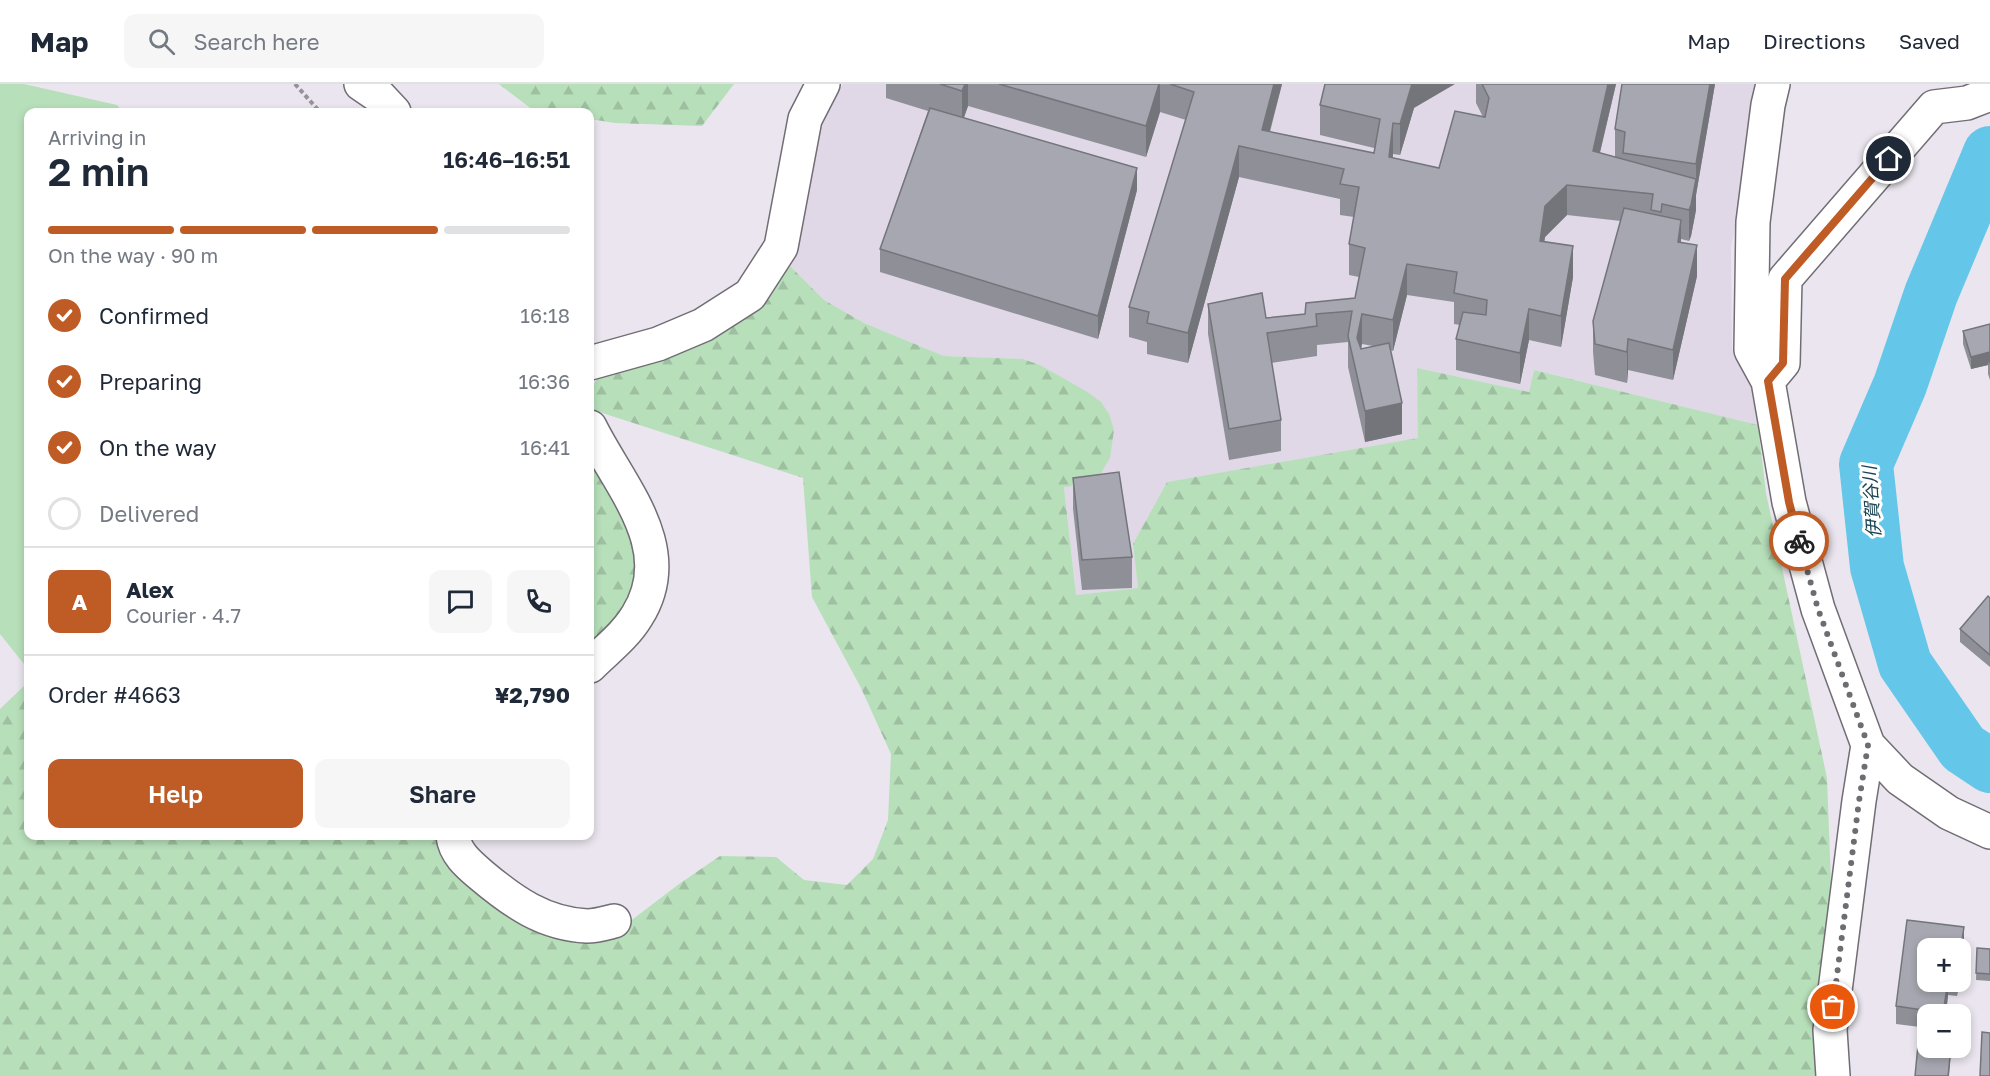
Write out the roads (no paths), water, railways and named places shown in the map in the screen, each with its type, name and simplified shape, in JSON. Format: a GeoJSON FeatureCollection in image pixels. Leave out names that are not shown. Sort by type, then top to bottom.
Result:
{"type":"FeatureCollection","features":[{"type":"Feature","properties":{"kind":"street"},"geometry":{"type":"LineString","coordinates":[[361,84],[380,97],[390,108]]}},
{"type":"Feature","properties":{"kind":"street"},"geometry":{"type":"LineString","coordinates":[[594,362],[658,344],[703,325],[750,295],[781,247],[805,119],[823,84]]}},
{"type":"Feature","properties":{"kind":"street"},"geometry":{"type":"LineString","coordinates":[[1773,84],[1768,105],[1753,222],[1751,350],[1768,381],[1789,502],[1818,609],[1868,745],[1900,779],[1948,813],[1990,832]]}},
{"type":"Feature","properties":{"kind":"street"},"geometry":{"type":"LineString","coordinates":[[1768,381],[1783,363],[1785,279],[1934,107],[1967,103],[1990,94]]}},
{"type":"Feature","properties":{"kind":"street"},"geometry":{"type":"LineString","coordinates":[[594,434],[639,513],[648,535],[652,554],[647,596],[638,616],[594,662]]}},
{"type":"Feature","properties":{"kind":"street"},"geometry":{"type":"LineString","coordinates":[[1833,1076],[1830,1030],[1868,745]]}},
{"type":"Feature","properties":{"kind":"street"},"geometry":{"type":"LineString","coordinates":[[453,840],[454,846],[466,863],[507,898],[540,915],[570,924],[590,926],[614,921]]}},
{"type":"Feature","properties":{"kind":"waterway","name":"伊賀谷川"},"geometry":{"type":"LineString","coordinates":[[1990,153],[1931,294],[1900,385],[1866,464],[1877,567],[1905,664],[1963,748],[1990,766]]}}]}
